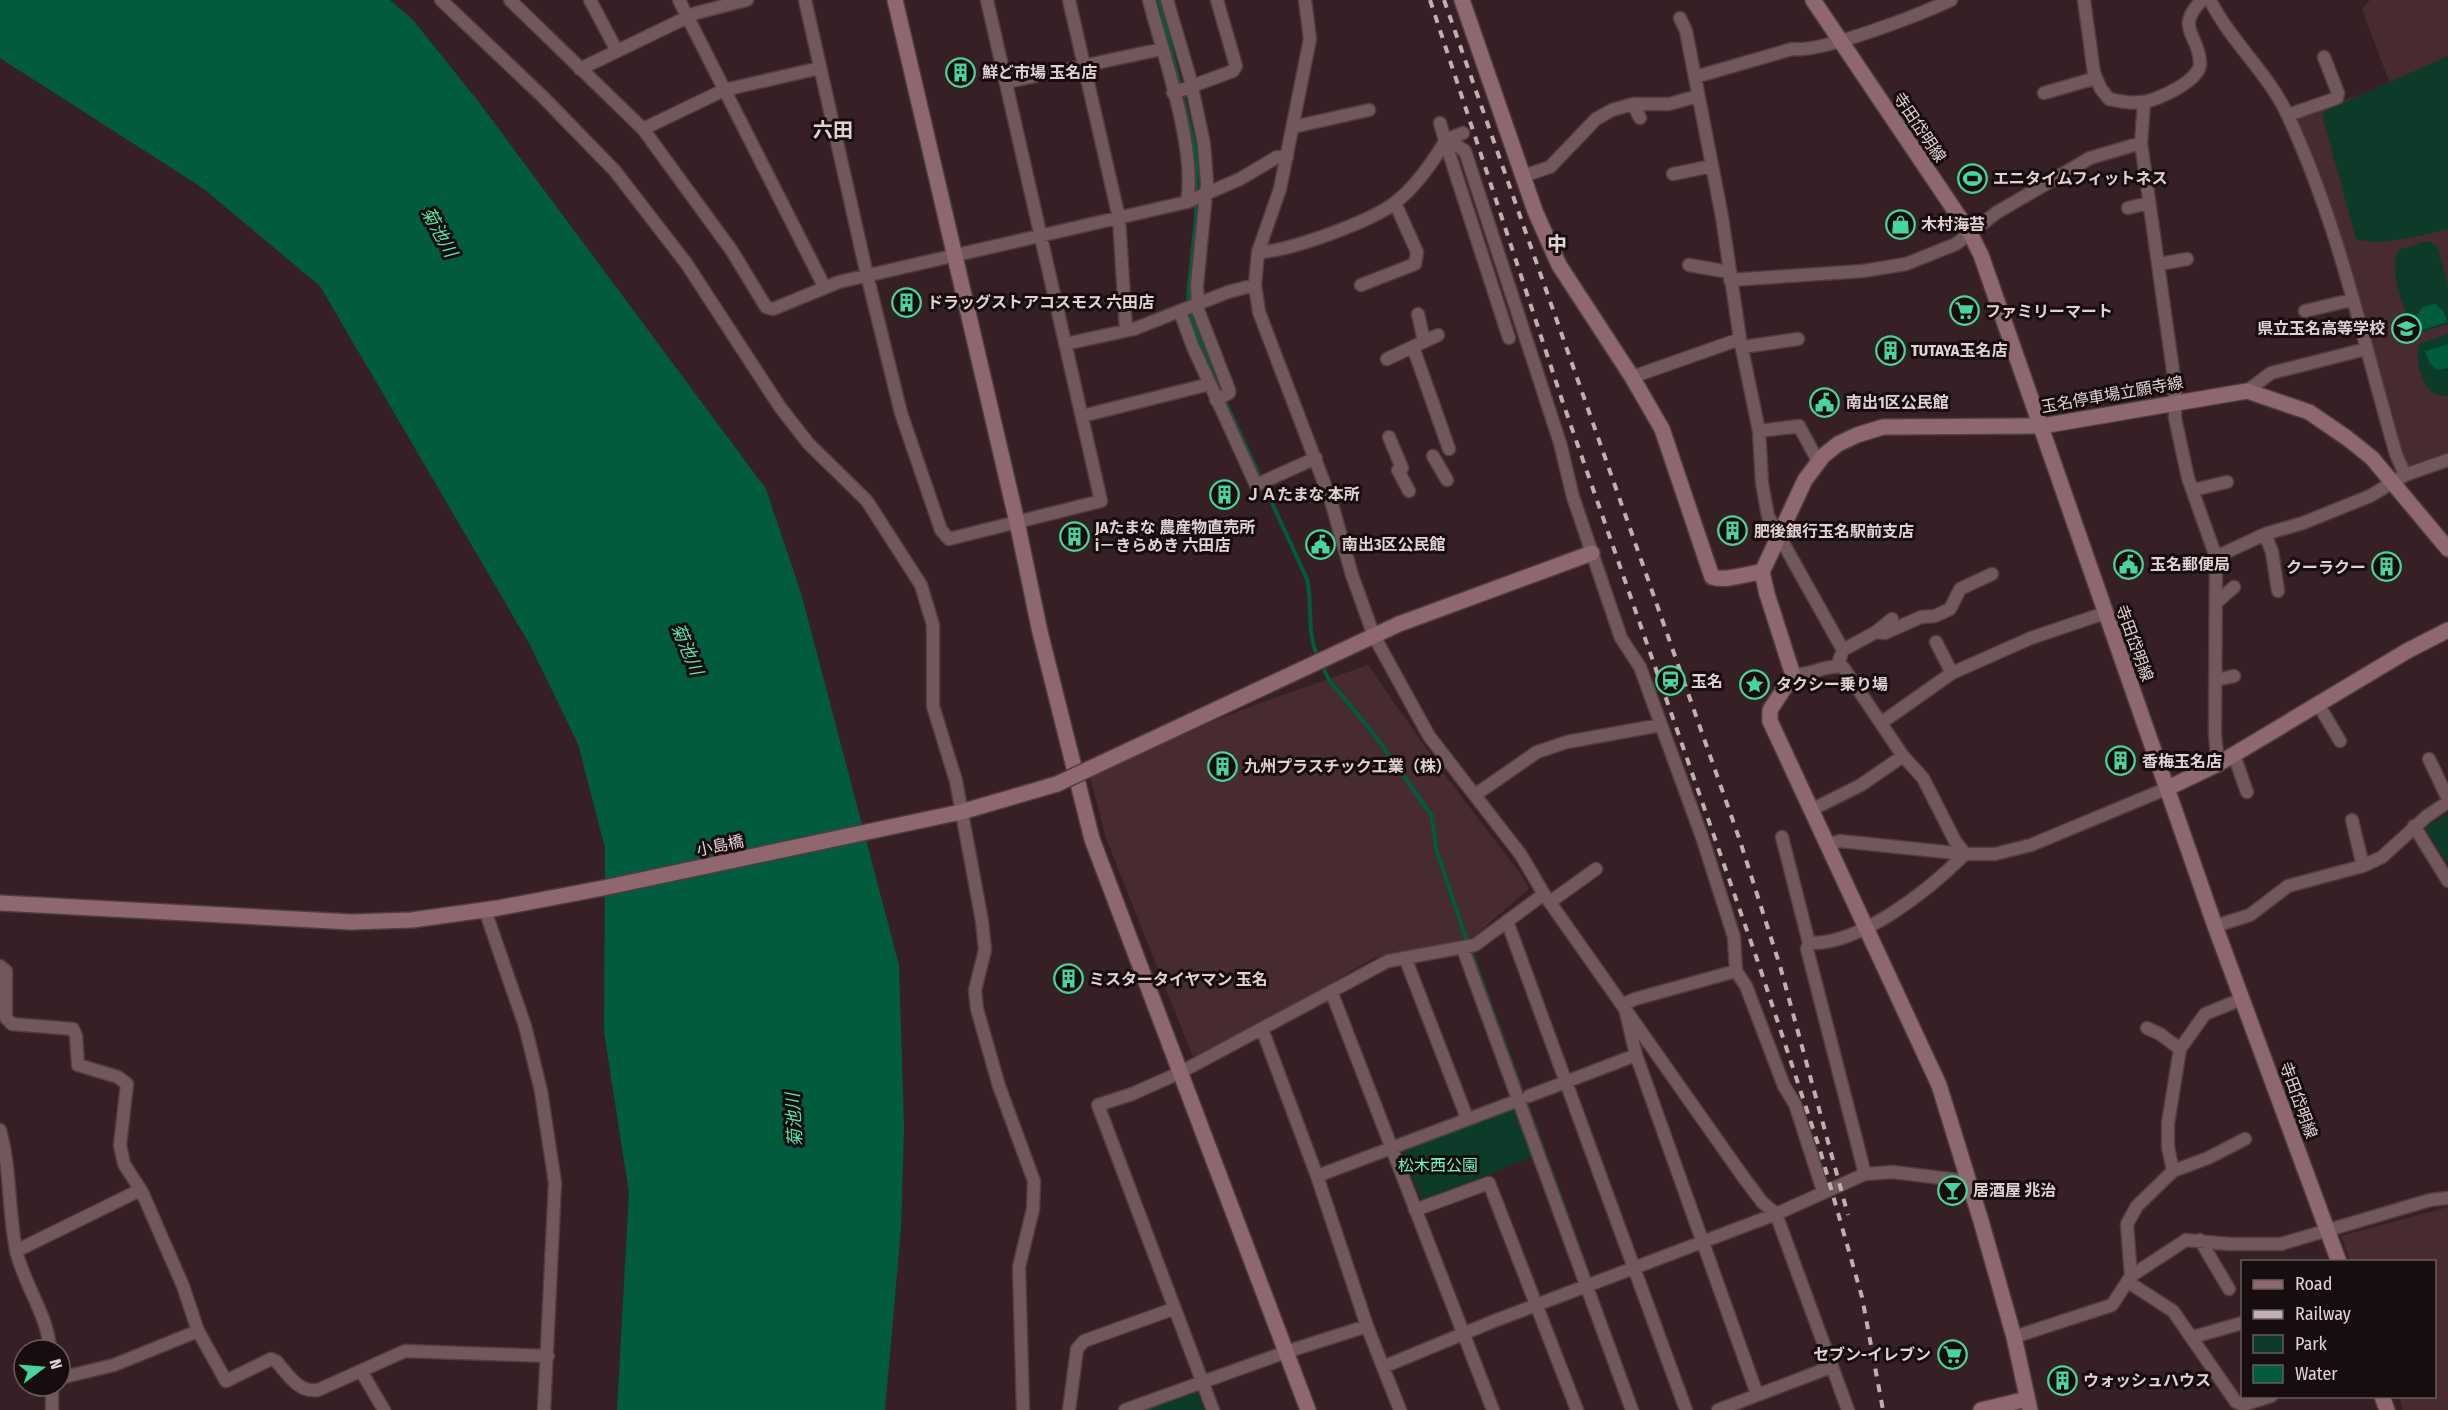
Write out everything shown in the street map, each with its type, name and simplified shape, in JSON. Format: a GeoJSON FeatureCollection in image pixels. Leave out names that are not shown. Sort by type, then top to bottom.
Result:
{"type":"FeatureCollection","features":[{"type":"Feature","properties":{"kind":"street"},"geometry":{"type":"LineString","coordinates":[[441,0],[543,97],[615,171],[686,263],[780,407],[808,443],[856,488],[893,538],[921,585],[933,625],[933,706],[956,781],[955,813],[985,950],[975,990],[977,1009],[999,1086],[1034,1181],[1033,1209],[1019,1267],[1023,1410]]}},
{"type":"Feature","properties":{"kind":"street"},"geometry":{"type":"LineString","coordinates":[[510,0],[643,129],[732,251],[766,307],[773,309],[824,286],[1042,238],[1197,199],[1276,157],[1287,158]]}},
{"type":"Feature","properties":{"kind":"street"},"geometry":{"type":"LineString","coordinates":[[590,0],[617,51]]}},
{"type":"Feature","properties":{"kind":"street"},"geometry":{"type":"LineString","coordinates":[[679,0],[824,286]]}},
{"type":"Feature","properties":{"kind":"street"},"geometry":{"type":"LineString","coordinates":[[580,69],[696,13],[745,0]]}},
{"type":"Feature","properties":{"kind":"street"},"geometry":{"type":"LineString","coordinates":[[805,0],[867,275],[902,413],[941,530],[949,538],[1101,501],[987,0]]}},
{"type":"Feature","properties":{"kind":"street"},"geometry":{"type":"LineString","coordinates":[[895,0],[1017,522],[1040,632],[1092,839],[1308,1410]]}},
{"type":"Feature","properties":{"kind":"street"},"geometry":{"type":"LineString","coordinates":[[1069,0],[1119,218],[1126,330]]}},
{"type":"Feature","properties":{"kind":"street"},"geometry":{"type":"LineString","coordinates":[[1149,0],[1162,49],[1204,144],[1197,199],[1189,307],[1209,384],[1222,397],[1256,485],[1316,458]]}},
{"type":"Feature","properties":{"kind":"street"},"geometry":{"type":"LineString","coordinates":[[1167,0],[1182,90],[1189,171],[1197,199]]}},
{"type":"Feature","properties":{"kind":"street"},"geometry":{"type":"LineString","coordinates":[[1182,90],[1233,71],[1236,66],[1217,0]]}},
{"type":"Feature","properties":{"kind":"street"},"geometry":{"type":"LineString","coordinates":[[1305,0],[1310,39],[1280,189],[1258,252],[1255,285],[1259,312],[1316,458],[1374,636],[1429,736],[1521,855],[1547,898],[1624,1004],[1744,1178],[1762,1202],[1776,1214],[1848,1410]]}},
{"type":"Feature","properties":{"kind":"street"},"geometry":{"type":"LineString","coordinates":[[1462,0],[1534,211],[1559,265],[1632,377],[1662,429],[1712,578],[1719,580],[1743,573],[1762,572],[1793,675]]}},
{"type":"Feature","properties":{"kind":"street","name":"寺田岱明線"},"geometry":{"type":"LineString","coordinates":[[1813,0],[1970,233],[1981,255],[2215,926],[2338,1260]]}},
{"type":"Feature","properties":{"kind":"street"},"geometry":{"type":"LineString","coordinates":[[1695,77],[1770,54],[1792,49],[1808,50],[1894,23],[1951,0]]}},
{"type":"Feature","properties":{"kind":"street"},"geometry":{"type":"LineString","coordinates":[[2084,0],[2096,78],[2109,99],[2144,102],[2189,82],[2198,73],[2200,63],[2188,29],[2188,19],[2202,0]]}},
{"type":"Feature","properties":{"kind":"street"},"geometry":{"type":"LineString","coordinates":[[2210,0],[2229,33],[2277,95],[2288,115],[2318,192],[2405,475]]}},
{"type":"Feature","properties":{"kind":"street"},"geometry":{"type":"LineString","coordinates":[[1680,18],[1686,31],[1695,77],[1741,343],[1759,431],[1762,483],[1768,516],[1844,650]]}},
{"type":"Feature","properties":{"kind":"street"},"geometry":{"type":"LineString","coordinates":[[1007,82],[1162,49]]}},
{"type":"Feature","properties":{"kind":"street"},"geometry":{"type":"LineString","coordinates":[[2288,115],[2337,98],[2338,93],[2324,57]]}},
{"type":"Feature","properties":{"kind":"street"},"geometry":{"type":"LineString","coordinates":[[643,129],[724,90],[820,68]]}},
{"type":"Feature","properties":{"kind":"street"},"geometry":{"type":"LineString","coordinates":[[2044,93],[2096,78]]}},
{"type":"Feature","properties":{"kind":"street"},"geometry":{"type":"LineString","coordinates":[[1523,176],[1550,166],[1596,119],[1612,110],[1633,104],[1669,104],[1698,96]]}},
{"type":"Feature","properties":{"kind":"street"},"geometry":{"type":"LineString","coordinates":[[2144,102],[2141,143],[2175,385],[2174,401],[2181,445],[2193,490],[2216,557],[2215,734],[2218,764]]}},
{"type":"Feature","properties":{"kind":"street"},"geometry":{"type":"LineString","coordinates":[[1633,104],[1640,118]]}},
{"type":"Feature","properties":{"kind":"street"},"geometry":{"type":"LineString","coordinates":[[1293,127],[1369,110]]}},
{"type":"Feature","properties":{"kind":"street"},"geometry":{"type":"LineString","coordinates":[[1440,123],[1509,338]]}},
{"type":"Feature","properties":{"kind":"street"},"geometry":{"type":"LineString","coordinates":[[1258,252],[1279,250],[1337,230],[1395,203],[1415,184],[1445,144],[1463,133]]}},
{"type":"Feature","properties":{"kind":"street"},"geometry":{"type":"LineString","coordinates":[[1689,265],[1730,276],[1863,271],[1906,264],[1956,244],[1996,213],[2090,158],[2141,143]]}},
{"type":"Feature","properties":{"kind":"street"},"geometry":{"type":"LineString","coordinates":[[1445,144],[1456,145],[1465,151],[1560,443],[1573,497],[1621,638],[1640,667],[1715,872],[1734,937],[1736,970],[1746,986],[1784,1086],[1796,1104],[1823,1191]]}},
{"type":"Feature","properties":{"kind":"street"},"geometry":{"type":"LineString","coordinates":[[1673,174],[1712,166]]}},
{"type":"Feature","properties":{"kind":"street"},"geometry":{"type":"LineString","coordinates":[[1361,285],[1414,264],[1417,252],[1395,203]]}},
{"type":"Feature","properties":{"kind":"street"},"geometry":{"type":"LineString","coordinates":[[2128,208],[2148,203]]}},
{"type":"Feature","properties":{"kind":"street"},"geometry":{"type":"LineString","coordinates":[[2159,264],[2187,259]]}},
{"type":"Feature","properties":{"kind":"street"},"geometry":{"type":"LineString","coordinates":[[1065,344],[1126,330],[1255,285]]}},
{"type":"Feature","properties":{"kind":"street"},"geometry":{"type":"LineString","coordinates":[[2305,311],[2351,300]]}},
{"type":"Feature","properties":{"kind":"street"},"geometry":{"type":"LineString","coordinates":[[1189,307],[1204,331],[1229,390],[1222,397]]}},
{"type":"Feature","properties":{"kind":"street"},"geometry":{"type":"LineString","coordinates":[[1418,314],[1418,344],[1449,449]]}},
{"type":"Feature","properties":{"kind":"street"},"geometry":{"type":"LineString","coordinates":[[1388,359],[1438,335]]}},
{"type":"Feature","properties":{"kind":"street"},"geometry":{"type":"LineString","coordinates":[[1632,377],[1642,371],[1741,343],[1798,339]]}},
{"type":"Feature","properties":{"kind":"street"},"geometry":{"type":"LineString","coordinates":[[2247,391],[2271,373],[2366,349]]}},
{"type":"Feature","properties":{"kind":"street"},"geometry":{"type":"LineString","coordinates":[[1082,416],[1209,384]]}},
{"type":"Feature","properties":{"kind":"street","name":"玉名停車場立願寺線"},"geometry":{"type":"LineString","coordinates":[[1762,572],[1805,480],[1819,463],[1838,444],[1883,427],[2042,426],[2174,401],[2247,391],[2309,412],[2372,458],[2448,549]]}},
{"type":"Feature","properties":{"kind":"street"},"geometry":{"type":"LineString","coordinates":[[1759,431],[1799,426],[1819,463]]}},
{"type":"Feature","properties":{"kind":"street"},"geometry":{"type":"LineString","coordinates":[[1389,437],[1409,491]]}},
{"type":"Feature","properties":{"kind":"street"},"geometry":{"type":"LineString","coordinates":[[1433,456],[1447,480]]}},
{"type":"Feature","properties":{"kind":"street"},"geometry":{"type":"LineString","coordinates":[[2216,557],[2265,534],[2349,505],[2405,475],[2448,460]]}},
{"type":"Feature","properties":{"kind":"street"},"geometry":{"type":"LineString","coordinates":[[2193,490],[2227,482]]}},
{"type":"Feature","properties":{"kind":"street"},"geometry":{"type":"LineString","coordinates":[[2265,534],[2272,552],[2278,591]]}},
{"type":"Feature","properties":{"kind":"street","name":"小島橋"},"geometry":{"type":"LineString","coordinates":[[0,903],[351,922],[412,920],[491,909],[955,813],[1057,784],[1244,694],[1319,663],[1399,624],[1592,553]]}},
{"type":"Feature","properties":{"kind":"street"},"geometry":{"type":"LineString","coordinates":[[1876,632],[1885,633],[1921,617],[1943,612],[1955,603],[1960,589],[1992,574]]}},
{"type":"Feature","properties":{"kind":"street"},"geometry":{"type":"LineString","coordinates":[[2217,602],[2234,587]]}},
{"type":"Feature","properties":{"kind":"street"},"geometry":{"type":"LineString","coordinates":[[1881,723],[1952,673],[2031,638],[2105,613]]}},
{"type":"Feature","properties":{"kind":"street"},"geometry":{"type":"LineString","coordinates":[[1837,666],[1844,650],[1876,632],[1892,619]]}},
{"type":"Feature","properties":{"kind":"street"},"geometry":{"type":"LineString","coordinates":[[1829,844],[1839,841],[1965,854],[1995,854],[2031,845],[2168,788],[2218,764],[2407,651],[2448,630]]}},
{"type":"Feature","properties":{"kind":"street"},"geometry":{"type":"LineString","coordinates":[[1936,642],[1952,673]]}},
{"type":"Feature","properties":{"kind":"street"},"geometry":{"type":"LineString","coordinates":[[1793,675],[1807,675],[1837,666],[1843,668],[1903,756],[1923,777],[1955,841],[1965,854]]}},
{"type":"Feature","properties":{"kind":"street"},"geometry":{"type":"LineString","coordinates":[[1793,675],[1770,710],[1770,721],[1813,809],[1936,1078],[2014,1337],[2029,1405],[1981,1410]]}},
{"type":"Feature","properties":{"kind":"street"},"geometry":{"type":"LineString","coordinates":[[2216,680],[2234,676]]}},
{"type":"Feature","properties":{"kind":"street"},"geometry":{"type":"LineString","coordinates":[[2318,704],[2340,741]]}},
{"type":"Feature","properties":{"kind":"street"},"geometry":{"type":"LineString","coordinates":[[1475,795],[1537,752],[1567,742],[1661,725]]}},
{"type":"Feature","properties":{"kind":"street"},"geometry":{"type":"LineString","coordinates":[[2234,755],[2247,792]]}},
{"type":"Feature","properties":{"kind":"street"},"geometry":{"type":"LineString","coordinates":[[1813,809],[1861,785],[1903,756]]}},
{"type":"Feature","properties":{"kind":"street"},"geometry":{"type":"LineString","coordinates":[[2215,926],[2250,915],[2288,886],[2363,866],[2382,857],[2414,826],[2448,801],[2429,759]]}},
{"type":"Feature","properties":{"kind":"street"},"geometry":{"type":"LineString","coordinates":[[2352,820],[2363,866]]}},
{"type":"Feature","properties":{"kind":"street"},"geometry":{"type":"LineString","coordinates":[[2414,826],[2448,881]]}},
{"type":"Feature","properties":{"kind":"street"},"geometry":{"type":"LineString","coordinates":[[1782,837],[1809,943],[1807,949],[1865,1174]]}},
{"type":"Feature","properties":{"kind":"street"},"geometry":{"type":"LineString","coordinates":[[1809,943],[1867,927],[1903,907],[1965,854]]}},
{"type":"Feature","properties":{"kind":"street"},"geometry":{"type":"LineString","coordinates":[[1213,1410],[1098,1105],[1125,1097],[1179,1073],[1388,961],[1406,960],[1468,947],[1596,869]]}},
{"type":"Feature","properties":{"kind":"street"},"geometry":{"type":"LineString","coordinates":[[491,909],[542,1091],[555,1183],[544,1410]]}},
{"type":"Feature","properties":{"kind":"street"},"geometry":{"type":"LineString","coordinates":[[1508,921],[1686,1410]]}},
{"type":"Feature","properties":{"kind":"street"},"geometry":{"type":"LineString","coordinates":[[1468,947],[1593,1284],[1632,1410]]}},
{"type":"Feature","properties":{"kind":"street"},"geometry":{"type":"LineString","coordinates":[[1406,960],[1467,1118]]}},
{"type":"Feature","properties":{"kind":"street"},"geometry":{"type":"LineString","coordinates":[[0,966],[6,971],[6,1018],[12,1024],[73,1029],[76,1036],[78,1065],[118,1077],[127,1084],[120,1145],[124,1164],[142,1192],[183,1286],[198,1331],[225,1381],[271,1359],[276,1360],[302,1389],[310,1391],[318,1390],[405,1351],[548,1356]]}},
{"type":"Feature","properties":{"kind":"street"},"geometry":{"type":"LineString","coordinates":[[1624,1004],[1736,970]]}},
{"type":"Feature","properties":{"kind":"street"},"geometry":{"type":"LineString","coordinates":[[1331,991],[1493,1410]]}},
{"type":"Feature","properties":{"kind":"street"},"geometry":{"type":"LineString","coordinates":[[2173,1171],[2168,1147],[2168,1123],[2180,1049],[2205,1014],[2242,999]]}},
{"type":"Feature","properties":{"kind":"street"},"geometry":{"type":"LineString","coordinates":[[1624,1004],[1636,1055],[1757,1394]]}},
{"type":"Feature","properties":{"kind":"street"},"geometry":{"type":"LineString","coordinates":[[2147,1028],[2160,1034],[2180,1049]]}},
{"type":"Feature","properties":{"kind":"street"},"geometry":{"type":"LineString","coordinates":[[1262,1029],[1317,1176],[1367,1326],[1400,1410]]}},
{"type":"Feature","properties":{"kind":"street"},"geometry":{"type":"LineString","coordinates":[[1317,1176],[1636,1055]]}},
{"type":"Feature","properties":{"kind":"street"},"geometry":{"type":"LineString","coordinates":[[0,1130],[4,1178],[16,1251],[46,1338]]}},
{"type":"Feature","properties":{"kind":"street"},"geometry":{"type":"LineString","coordinates":[[2129,1279],[2127,1224],[2137,1206],[2173,1171],[2208,1158],[2245,1138]]}},
{"type":"Feature","properties":{"kind":"street"},"geometry":{"type":"LineString","coordinates":[[1383,1367],[1464,1333],[1776,1214],[1865,1174],[1893,1172],[1958,1180],[1967,1177]]}},
{"type":"Feature","properties":{"kind":"street"},"geometry":{"type":"LineString","coordinates":[[1415,1210],[1489,1183],[1577,1410]]}},
{"type":"Feature","properties":{"kind":"street"},"geometry":{"type":"LineString","coordinates":[[16,1251],[142,1192]]}},
{"type":"Feature","properties":{"kind":"street"},"geometry":{"type":"LineString","coordinates":[[2014,1337],[2112,1305],[2129,1279],[2186,1240],[2272,1245],[2329,1231],[2430,1200],[2448,1198]]}},
{"type":"Feature","properties":{"kind":"street"},"geometry":{"type":"LineString","coordinates":[[2200,1240],[2229,1289]]}},
{"type":"Feature","properties":{"kind":"street"},"geometry":{"type":"LineString","coordinates":[[2129,1279],[2173,1311],[2236,1402],[2243,1406],[2265,1398]]}},
{"type":"Feature","properties":{"kind":"street"},"geometry":{"type":"LineString","coordinates":[[1069,1410],[1077,1349],[1084,1341],[1173,1309]]}},
{"type":"Feature","properties":{"kind":"street"},"geometry":{"type":"LineString","coordinates":[[2193,1337],[2241,1323]]}},
{"type":"Feature","properties":{"kind":"street"},"geometry":{"type":"LineString","coordinates":[[1125,1410],[1286,1352],[1367,1326]]}},
{"type":"Feature","properties":{"kind":"street"},"geometry":{"type":"LineString","coordinates":[[72,1375],[114,1365],[198,1331]]}},
{"type":"Feature","properties":{"kind":"street"},"geometry":{"type":"LineString","coordinates":[[1718,1410],[1831,1367]]}},
{"type":"Feature","properties":{"kind":"street"},"geometry":{"type":"LineString","coordinates":[[361,1371],[384,1410]]}},
{"type":"Feature","properties":{"kind":"shaded area","name":"県立玉名高等学校"},"geometry":{"type":"Polygon","coordinates":[[[2370,0],[2448,0],[2448,455],[2406,468],[2327,201],[2296,117],[2390,84],[2362,9],[2370,0]]]}},
{"type":"Feature","properties":{"kind":"shaded area"},"geometry":{"type":"Polygon","coordinates":[[[1368,665],[1445,775],[1523,877],[1529,889],[1473,937],[1373,958],[1305,999],[1193,1057],[1106,838],[1091,781],[1091,768],[1263,702],[1368,665]]]}},
{"type":"Feature","properties":{"kind":"shaded area"},"geometry":{"type":"Polygon","coordinates":[[[2448,1207],[2448,1410],[2403,1410],[2399,1398],[2436,1398],[2436,1260],[2350,1260],[2341,1236],[2448,1207]]]}},
{"type":"Feature","properties":{"kind":"green space"},"geometry":{"type":"Polygon","coordinates":[[[2448,56],[2448,229],[2390,241],[2356,239],[2322,115],[2327,110],[2448,56]]]}},
{"type":"Feature","properties":{"kind":"green space"},"geometry":{"type":"Polygon","coordinates":[[[2428,241],[2437,246],[2448,286],[2448,324],[2419,333],[2411,330],[2396,279],[2395,259],[2398,250],[2428,241]]]}},
{"type":"Feature","properties":{"kind":"green space"},"geometry":{"type":"Polygon","coordinates":[[[2448,334],[2448,396],[2442,396],[2433,393],[2425,384],[2417,356],[2419,344],[2448,334]]]}},
{"type":"Feature","properties":{"kind":"green space"},"geometry":{"type":"Polygon","coordinates":[[[2448,814],[2448,864],[2425,828],[2448,814]]]}},
{"type":"Feature","properties":{"kind":"green space","name":"松木西公園"},"geometry":{"type":"Polygon","coordinates":[[[1515,1107],[1534,1156],[1422,1200],[1402,1150],[1515,1107]]]}},
{"type":"Feature","properties":{"kind":"green space"},"geometry":{"type":"Polygon","coordinates":[[[1197,1390],[1204,1410],[1144,1410],[1197,1390]]]}},
{"type":"Feature","properties":{"kind":"water","name":"菊池川"},"geometry":{"type":"Polygon","coordinates":[[[0,0],[390,0],[413,20],[478,101],[766,489],[801,593],[899,965],[904,1128],[901,1229],[885,1410],[617,1410],[629,1193],[604,1032],[605,848],[578,744],[530,645],[320,286],[204,189],[0,58],[0,0]]]}},
{"type":"Feature","properties":{"kind":"water"},"geometry":{"type":"Polygon","coordinates":[[[2436,304],[2444,312],[2448,322],[2419,331],[2417,316],[2419,312],[2425,306],[2436,304]]]}},
{"type":"Feature","properties":{"kind":"water"},"geometry":{"type":"Polygon","coordinates":[[[2448,344],[2448,368],[2437,370],[2429,362],[2425,351],[2448,344]]]}},
{"type":"Feature","properties":{"kind":"waterway"},"geometry":{"type":"LineString","coordinates":[[1159,0],[1197,156],[1196,218],[1188,295],[1192,321],[1213,375],[1307,579],[1312,638],[1318,657]]}},
{"type":"Feature","properties":{"kind":"waterway"},"geometry":{"type":"LineString","coordinates":[[1321,663],[1329,680],[1377,738],[1432,816],[1436,849],[1464,933],[1591,1282]]}},
{"type":"Feature","properties":{"kind":"railway"},"geometry":{"type":"LineString","coordinates":[[1430,0],[1562,400],[1759,965],[1820,1150],[1862,1297],[1883,1410]]}},
{"type":"Feature","properties":{"kind":"railway"},"geometry":{"type":"LineString","coordinates":[[1444,0],[1739,838],[1780,966],[1848,1215]]}},
{"type":"Feature","properties":{"kind":"place","name":"鮮ど市場 玉名店"},"geometry":{"type":"Point","coordinates":[961,72]}},
{"type":"Feature","properties":{"kind":"place","name":"エニタイムフィットネス"},"geometry":{"type":"Point","coordinates":[1972,178]}},
{"type":"Feature","properties":{"kind":"place","name":"木村海苔"},"geometry":{"type":"Point","coordinates":[1900,224]}},
{"type":"Feature","properties":{"kind":"place","name":"ドラッグストアコスモス 六田店"},"geometry":{"type":"Point","coordinates":[906,302]}},
{"type":"Feature","properties":{"kind":"place","name":"ファミリーマート"},"geometry":{"type":"Point","coordinates":[1964,311]}},
{"type":"Feature","properties":{"kind":"place","name":"県立玉名高等学校"},"geometry":{"type":"Point","coordinates":[2406,328]}},
{"type":"Feature","properties":{"kind":"place","name":"TUTAYA玉名店"},"geometry":{"type":"Point","coordinates":[1890,350]}},
{"type":"Feature","properties":{"kind":"place","name":"南出1区公民館"},"geometry":{"type":"Point","coordinates":[1825,402]}},
{"type":"Feature","properties":{"kind":"place","name":"ＪＡたまな 本所"},"geometry":{"type":"Point","coordinates":[1224,494]}},
{"type":"Feature","properties":{"kind":"place","name":"肥後銀行玉名駅前支店"},"geometry":{"type":"Point","coordinates":[1733,531]}},
{"type":"Feature","properties":{"kind":"place","name":"JAたまな 農産物直売所 i－きらめき 六田店"},"geometry":{"type":"Point","coordinates":[1074,536]}},
{"type":"Feature","properties":{"kind":"place","name":"南出3区公民館"},"geometry":{"type":"Point","coordinates":[1321,544]}},
{"type":"Feature","properties":{"kind":"place","name":"玉名郵便局"},"geometry":{"type":"Point","coordinates":[2129,564]}},
{"type":"Feature","properties":{"kind":"place","name":"クーラクー"},"geometry":{"type":"Point","coordinates":[2387,567]}},
{"type":"Feature","properties":{"kind":"place","name":"玉名"},"geometry":{"type":"Point","coordinates":[1670,681]}},
{"type":"Feature","properties":{"kind":"place","name":"タクシー乗り場"},"geometry":{"type":"Point","coordinates":[1755,684]}},
{"type":"Feature","properties":{"kind":"place","name":"香梅玉名店"},"geometry":{"type":"Point","coordinates":[2121,761]}},
{"type":"Feature","properties":{"kind":"place","name":"九州プラスチック工業（株）"},"geometry":{"type":"Point","coordinates":[1223,766]}},
{"type":"Feature","properties":{"kind":"place","name":"ミスタータイヤマン 玉名"},"geometry":{"type":"Point","coordinates":[1068,979]}},
{"type":"Feature","properties":{"kind":"place","name":"居酒屋 兆治"},"geometry":{"type":"Point","coordinates":[1952,1190]}},
{"type":"Feature","properties":{"kind":"place","name":"セブン-イレブン"},"geometry":{"type":"Point","coordinates":[1952,1354]}},
{"type":"Feature","properties":{"kind":"place","name":"ウォッシュハウス"},"geometry":{"type":"Point","coordinates":[2062,1380]}},
{"type":"Feature","properties":{"kind":"district","name":"六田"},"geometry":{"type":"Point","coordinates":[833,130]}},
{"type":"Feature","properties":{"kind":"district","name":"中"},"geometry":{"type":"Point","coordinates":[1557,244]}}]}
